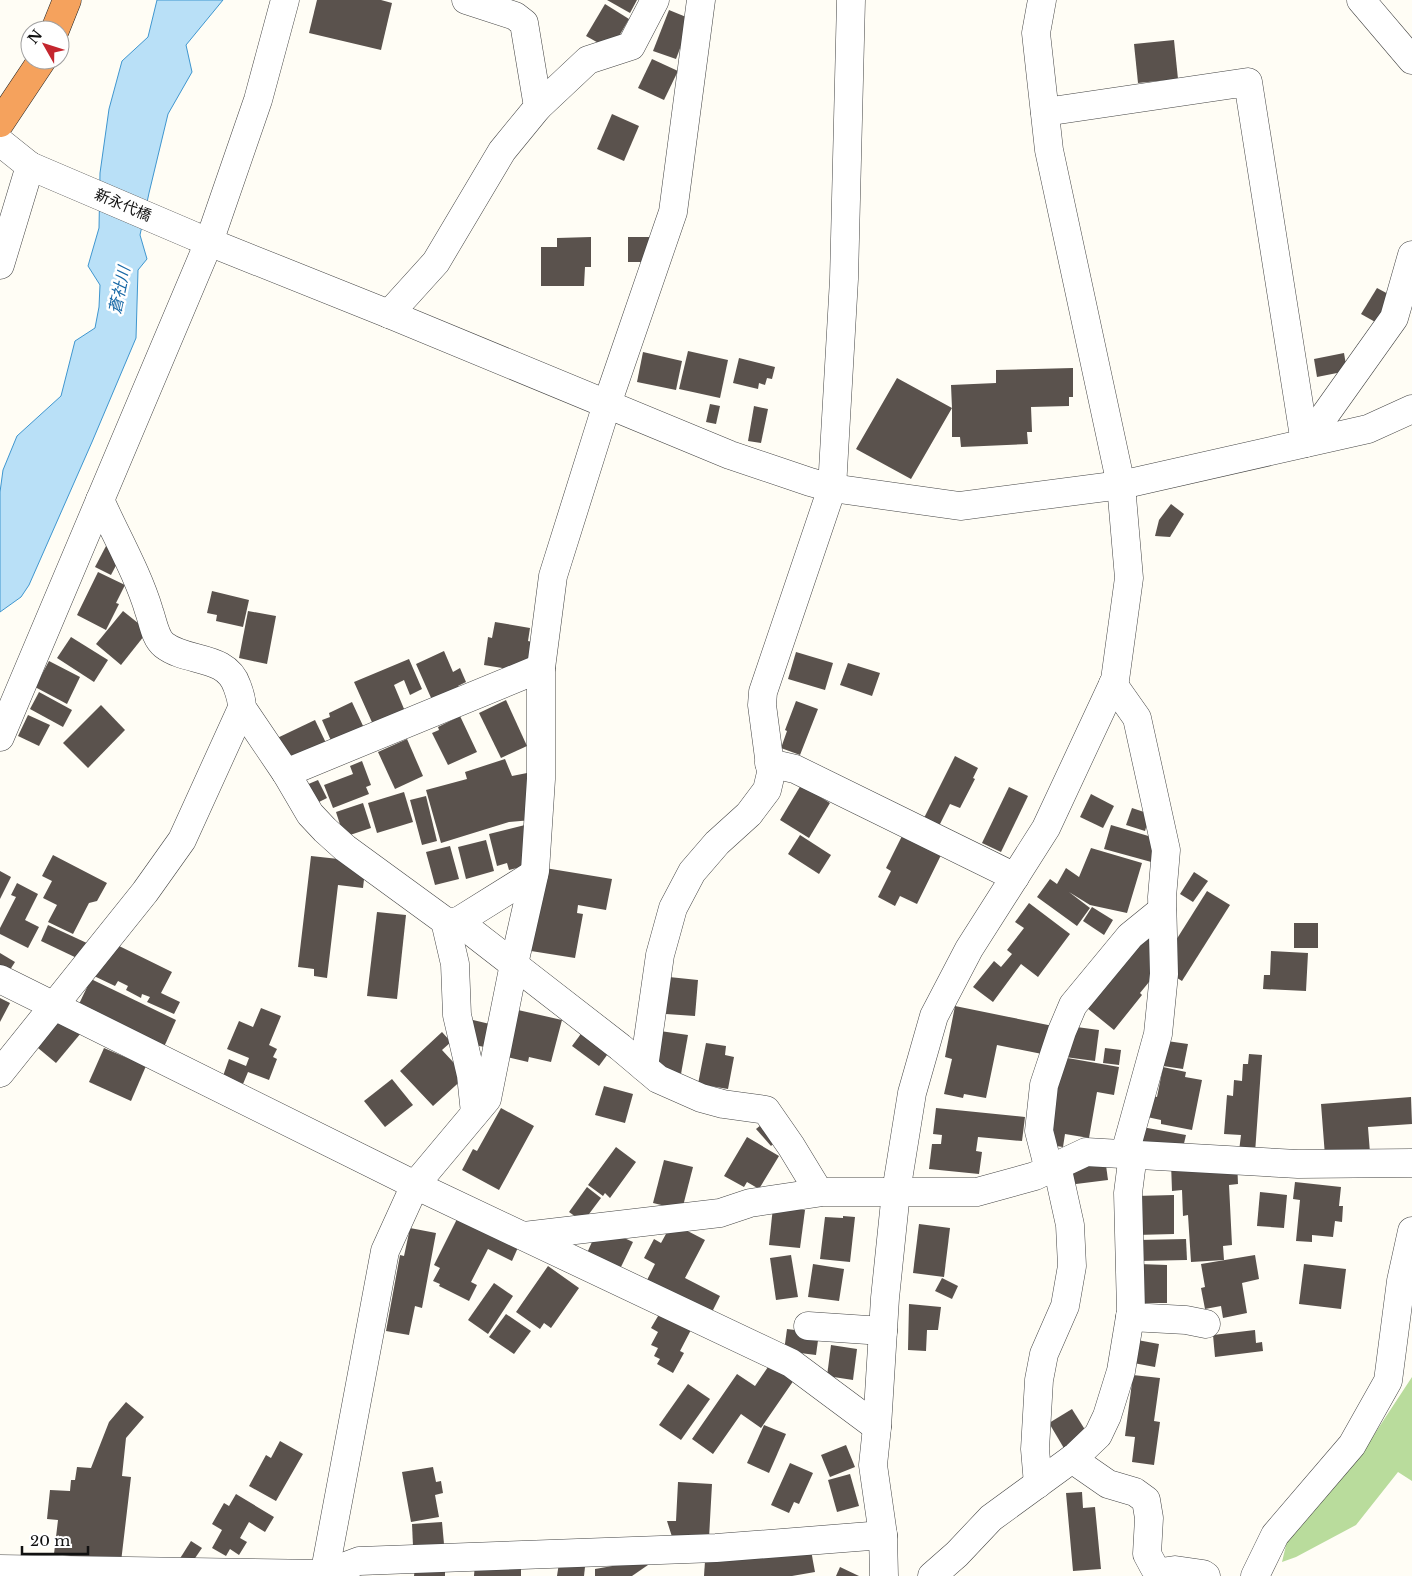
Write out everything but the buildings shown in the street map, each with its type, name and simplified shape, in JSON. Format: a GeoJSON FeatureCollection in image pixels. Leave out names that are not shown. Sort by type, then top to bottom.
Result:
{"type":"FeatureCollection","features":[{"type":"Feature","properties":{"kind":"highway"},"geometry":{"type":"LineString","coordinates":[[59,20],[67,0]]}},
{"type":"Feature","properties":{"kind":"highway"},"geometry":{"type":"LineString","coordinates":[[0,123],[35,70]]}},
{"type":"Feature","properties":{"kind":"street"},"geometry":{"type":"LineString","coordinates":[[0,737],[100,500],[258,100],[284,0]]}},
{"type":"Feature","properties":{"kind":"street"},"geometry":{"type":"LineString","coordinates":[[466,0],[516,16],[524,23],[538,107]]}},
{"type":"Feature","properties":{"kind":"street"},"geometry":{"type":"LineString","coordinates":[[389,314],[436,262],[502,151],[538,107],[588,60],[631,46],[655,0]]}},
{"type":"Feature","properties":{"kind":"street"},"geometry":{"type":"LineString","coordinates":[[324,1575],[386,1251],[415,1185],[487,1099],[534,874],[541,779],[541,668],[553,576],[607,404],[673,212],[701,0]]}},
{"type":"Feature","properties":{"kind":"street"},"geometry":{"type":"LineString","coordinates":[[644,1067],[660,955],[673,908],[692,872],[718,843],[750,814],[767,790],[771,773],[762,705],[763,692],[832,488],[844,279],[852,0]]}},
{"type":"Feature","properties":{"kind":"street"},"geometry":{"type":"LineString","coordinates":[[884,1576],[883,1535],[873,1465],[896,1192],[912,1093],[934,1016],[969,949],[1046,828],[1113,684],[1130,578],[1121,485],[1050,150],[1036,33],[1042,0]]}},
{"type":"Feature","properties":{"kind":"street"},"geometry":{"type":"LineString","coordinates":[[1361,0],[1412,60]]}},
{"type":"Feature","properties":{"kind":"street"},"geometry":{"type":"LineString","coordinates":[[1045,112],[1248,82],[1305,443]]}},
{"type":"Feature","properties":{"kind":"street","name":"新永代橋"},"geometry":{"type":"LineString","coordinates":[[0,142],[41,171],[202,239],[730,455],[832,488],[960,506],[1121,485],[1368,429],[1412,408]]}},
{"type":"Feature","properties":{"kind":"street"},"geometry":{"type":"LineString","coordinates":[[0,265],[41,171]]}},
{"type":"Feature","properties":{"kind":"street"},"geometry":{"type":"LineString","coordinates":[[1305,443],[1394,318],[1412,255]]}},
{"type":"Feature","properties":{"kind":"street"},"geometry":{"type":"LineString","coordinates":[[0,1072],[145,892],[182,840],[242,708],[242,701],[234,678],[221,665],[176,652],[163,645],[156,633],[146,600],[100,500]]}},
{"type":"Feature","properties":{"kind":"street"},"geometry":{"type":"LineString","coordinates":[[286,773],[541,668]]}},
{"type":"Feature","properties":{"kind":"street"},"geometry":{"type":"LineString","coordinates":[[932,1576],[957,1554],[991,1518],[1072,1459],[1098,1435],[1108,1416],[1121,1371],[1130,1317],[1129,1154],[1158,1034],[1164,974],[1162,910],[1166,850],[1137,718],[1113,684]]}},
{"type":"Feature","properties":{"kind":"street"},"geometry":{"type":"LineString","coordinates":[[242,708],[286,773],[310,814],[345,848],[514,964],[658,1079],[701,1098],[723,1104],[766,1110],[819,1192]]}},
{"type":"Feature","properties":{"kind":"street"},"geometry":{"type":"LineString","coordinates":[[769,763],[795,768],[1016,877]]}},
{"type":"Feature","properties":{"kind":"street"},"geometry":{"type":"LineString","coordinates":[[451,922],[534,874]]}},
{"type":"Feature","properties":{"kind":"street"},"geometry":{"type":"LineString","coordinates":[[1038,1484],[1035,1449],[1039,1380],[1044,1354],[1065,1306],[1072,1266],[1070,1224],[1053,1168],[1039,1131],[1044,1085],[1073,1005],[1130,936],[1162,910]]}},
{"type":"Feature","properties":{"kind":"street"},"geometry":{"type":"LineString","coordinates":[[451,922],[457,1015],[471,1075],[475,1113]]}},
{"type":"Feature","properties":{"kind":"street"},"geometry":{"type":"LineString","coordinates":[[0,979],[54,1004],[415,1185],[791,1363],[877,1427]]}},
{"type":"Feature","properties":{"kind":"street"},"geometry":{"type":"LineString","coordinates":[[524,1236],[720,1213],[750,1203],[819,1192],[977,1192],[1035,1176],[1086,1152],[1298,1164],[1412,1163]]}},
{"type":"Feature","properties":{"kind":"street"},"geometry":{"type":"LineString","coordinates":[[1255,1576],[1275,1535],[1352,1445],[1388,1381],[1401,1281],[1412,1231]]}},
{"type":"Feature","properties":{"kind":"street"},"geometry":{"type":"LineString","coordinates":[[1130,1317],[1186,1320],[1206,1324]]}},
{"type":"Feature","properties":{"kind":"street"},"geometry":{"type":"LineString","coordinates":[[808,1326],[883,1330]]}},
{"type":"Feature","properties":{"kind":"street"},"geometry":{"type":"LineString","coordinates":[[1072,1459],[1108,1484],[1135,1492],[1146,1500],[1149,1518],[1147,1554],[1154,1567],[1161,1572],[1175,1570],[1206,1576]]}},
{"type":"Feature","properties":{"kind":"street"},"geometry":{"type":"LineString","coordinates":[[0,1569],[324,1575],[359,1561],[716,1548],[883,1535]]}},
{"type":"Feature","properties":{"kind":"green space"},"geometry":{"type":"Polygon","coordinates":[[[1412,1377],[1412,1481],[1398,1472],[1356,1525],[1296,1557],[1282,1562],[1287,1541],[1362,1453],[1412,1377]]]}},
{"type":"Feature","properties":{"kind":"water","name":"蒼社川"},"geometry":{"type":"Polygon","coordinates":[[[157,0],[223,0],[186,45],[192,72],[168,114],[140,235],[147,259],[138,270],[136,338],[29,585],[21,597],[0,612],[0,492],[3,470],[17,436],[61,396],[75,341],[95,328],[99,307],[100,285],[88,266],[99,228],[100,173],[109,109],[122,61],[148,37],[157,0]]]}}]}
